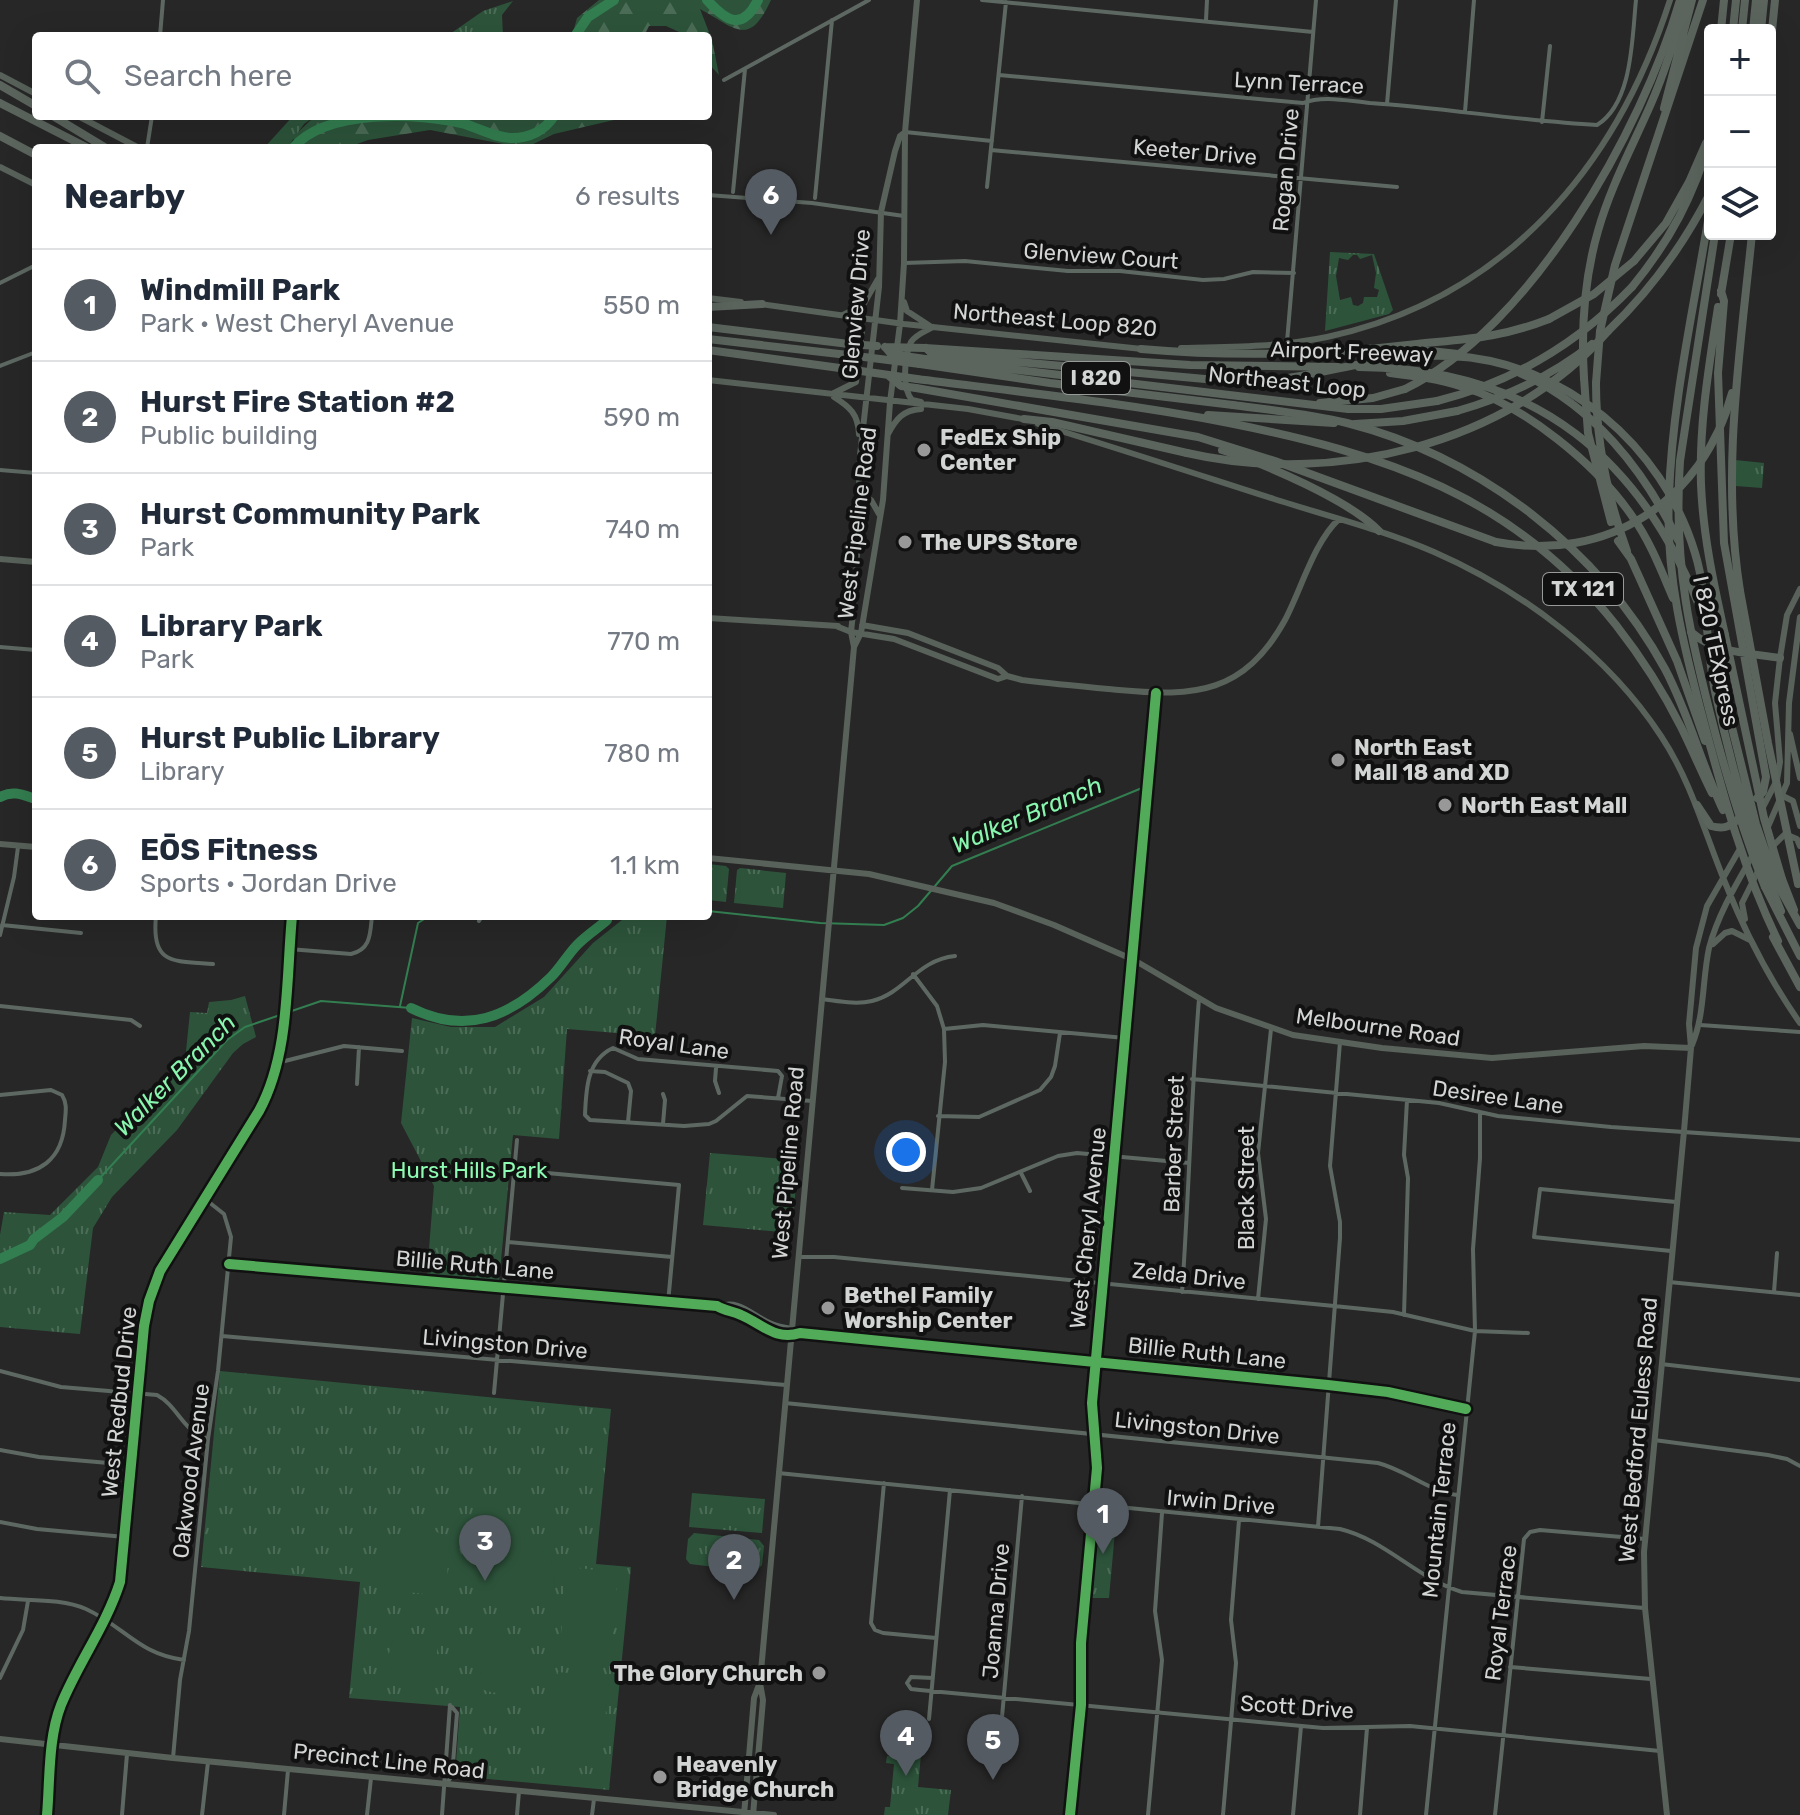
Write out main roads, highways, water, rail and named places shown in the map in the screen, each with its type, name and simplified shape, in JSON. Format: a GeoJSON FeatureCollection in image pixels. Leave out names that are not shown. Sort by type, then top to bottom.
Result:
{"type":"FeatureCollection","features":[{"type":"Feature","properties":{"kind":"highway"},"geometry":{"type":"LineString","coordinates":[[1627,551],[1618,541],[1612,525],[1594,462],[1587,419],[1582,345],[1585,292],[1599,229],[1662,75],[1682,0]]}},
{"type":"Feature","properties":{"kind":"highway"},"geometry":{"type":"LineString","coordinates":[[1303,405],[1373,398],[1405,389],[1444,367],[1488,330],[1538,272],[1571,226],[1629,128],[1655,72],[1682,0]]}},
{"type":"Feature","properties":{"kind":"highway"},"geometry":{"type":"LineString","coordinates":[[1657,140],[1692,0]]}},
{"type":"Feature","properties":{"kind":"highway"},"geometry":{"type":"LineString","coordinates":[[1703,0],[1615,265],[1600,331],[1596,415],[1603,470],[1627,551],[1677,661],[1704,737],[1724,814]]}},
{"type":"Feature","properties":{"kind":"highway"},"geometry":{"type":"LineString","coordinates":[[1722,24],[1724,0]]}},
{"type":"Feature","properties":{"kind":"highway"},"geometry":{"type":"LineString","coordinates":[[1734,24],[1736,0]]}},
{"type":"Feature","properties":{"kind":"highway"},"geometry":{"type":"LineString","coordinates":[[1743,24],[1745,0]]}},
{"type":"Feature","properties":{"kind":"highway"},"geometry":{"type":"LineString","coordinates":[[1754,24],[1756,0]]}},
{"type":"Feature","properties":{"kind":"highway"},"geometry":{"type":"LineString","coordinates":[[1762,24],[1764,0]]}},
{"type":"Feature","properties":{"kind":"highway"},"geometry":{"type":"LineString","coordinates":[[1773,24],[1775,0]]}},
{"type":"Feature","properties":{"kind":"highway"},"geometry":{"type":"LineString","coordinates":[[0,85],[32,104]]}},
{"type":"Feature","properties":{"kind":"highway"},"geometry":{"type":"LineString","coordinates":[[0,103],[32,119]]}},
{"type":"Feature","properties":{"kind":"highway"},"geometry":{"type":"LineString","coordinates":[[33,120],[80,144]]}},
{"type":"Feature","properties":{"kind":"highway"},"geometry":{"type":"LineString","coordinates":[[60,120],[99,144]]}},
{"type":"Feature","properties":{"kind":"highway"},"geometry":{"type":"LineString","coordinates":[[0,136],[32,153]]}},
{"type":"Feature","properties":{"kind":"highway"},"geometry":{"type":"LineString","coordinates":[[1141,349],[1243,355],[1395,347],[1492,337],[1549,319],[1594,294],[1634,261],[1666,223],[1704,149]]}},
{"type":"Feature","properties":{"kind":"highway","name":"Northeast Loop"},"geometry":{"type":"LineString","coordinates":[[885,347],[891,354],[922,361],[1303,405],[1381,409],[1437,401],[1497,383],[1550,356],[1589,328],[1632,287],[1660,251],[1685,210],[1704,155]]}},
{"type":"Feature","properties":{"kind":"highway","name":"I 820"},"geometry":{"type":"LineString","coordinates":[[712,351],[847,369],[916,384],[1192,415],[1363,424],[1403,421],[1457,411],[1498,398],[1537,380],[1587,348],[1649,290],[1683,243],[1704,204]]}},
{"type":"Feature","properties":{"kind":"highway","name":"I 820 TEXpress"},"geometry":{"type":"LineString","coordinates":[[1705,240],[1671,460],[1668,531],[1681,635],[1734,832]]}},
{"type":"Feature","properties":{"kind":"highway","name":"I 820 TEXpress"},"geometry":{"type":"LineString","coordinates":[[1714,240],[1680,461],[1677,497],[1679,557],[1690,633],[1740,824],[1782,923]]}},
{"type":"Feature","properties":{"kind":"highway"},"geometry":{"type":"LineString","coordinates":[[1730,240],[1706,382],[1700,456],[1706,547],[1779,880],[1798,922]]}},
{"type":"Feature","properties":{"kind":"highway"},"geometry":{"type":"LineString","coordinates":[[1751,240],[1731,459],[1733,538],[1768,743],[1799,887]]}},
{"type":"Feature","properties":{"kind":"highway"},"geometry":{"type":"LineString","coordinates":[[1697,805],[1711,826],[1730,826],[1763,792],[1766,777],[1731,588],[1721,505],[1718,373],[1724,301],[1721,291]]}},
{"type":"Feature","properties":{"kind":"highway"},"geometry":{"type":"LineString","coordinates":[[712,307],[762,304]]}},
{"type":"Feature","properties":{"kind":"highway","name":"Airport Freeway"},"geometry":{"type":"LineString","coordinates":[[712,327],[885,347],[1190,365],[1367,367],[1425,371],[1478,383],[1529,403],[1582,438],[1629,483],[1663,530],[1686,572],[1709,633],[1756,824],[1779,880]]}},
{"type":"Feature","properties":{"kind":"highway"},"geometry":{"type":"LineString","coordinates":[[1024,419],[1052,422],[1246,464],[1299,466],[1358,460],[1423,445],[1456,433],[1529,396],[1587,355],[1608,331]]}},
{"type":"Feature","properties":{"kind":"highway"},"geometry":{"type":"LineString","coordinates":[[712,339],[922,361],[1050,383],[1320,417],[1403,441],[1487,483],[1540,520],[1595,572],[1652,648],[1677,694],[1759,901],[1800,984]]}},
{"type":"Feature","properties":{"kind":"highway"},"geometry":{"type":"LineString","coordinates":[[1395,347],[1445,351],[1492,362],[1537,381],[1580,411],[1622,452],[1649,485],[1679,540],[1686,572]]}},
{"type":"Feature","properties":{"kind":"highway"},"geometry":{"type":"LineString","coordinates":[[925,348],[932,354],[1227,381],[1277,380],[1414,356],[1454,356],[1492,361],[1557,385],[1594,408],[1625,435],[1662,481],[1684,521],[1702,584],[1709,661],[1754,842],[1781,911],[1782,923],[1800,956]]}},
{"type":"Feature","properties":{"kind":"highway"},"geometry":{"type":"LineString","coordinates":[[1367,367],[1372,371],[1465,387],[1503,404],[1555,439],[1606,484],[1634,518],[1691,632],[1699,640],[1719,648],[1780,658]]}},
{"type":"Feature","properties":{"kind":"highway"},"geometry":{"type":"LineString","coordinates":[[916,384],[1198,437],[1275,461],[1496,542],[1545,547],[1577,543],[1611,533],[1656,509],[1673,496],[1707,454],[1728,410],[1738,372]]}},
{"type":"Feature","properties":{"kind":"highway","name":"TX 121"},"geometry":{"type":"LineString","coordinates":[[1192,415],[1301,437],[1377,459],[1434,482],[1505,522],[1557,563],[1614,622],[1676,716],[1724,814],[1770,929],[1800,984]]}},
{"type":"Feature","properties":{"kind":"highway"},"geometry":{"type":"LineString","coordinates":[[1172,433],[1237,454],[1289,476],[1369,520],[1379,531]]}},
{"type":"Feature","properties":{"kind":"main road","name":"Glenview Drive"},"geometry":{"type":"LineString","coordinates":[[890,402],[903,287],[905,132],[917,0]]}},
{"type":"Feature","properties":{"kind":"main road","name":"Northeast Loop 820"},"geometry":{"type":"LineString","coordinates":[[712,298],[900,324],[1141,349],[1287,342],[1350,331],[1409,313],[1494,263],[1561,199],[1614,128],[1650,54],[1670,0]]}},
{"type":"Feature","properties":{"kind":"main road"},"geometry":{"type":"LineString","coordinates":[[0,75],[32,92]]}},
{"type":"Feature","properties":{"kind":"main road"},"geometry":{"type":"LineString","coordinates":[[86,120],[131,144]]}},
{"type":"Feature","properties":{"kind":"main road","name":"Glenview Drive"},"geometry":{"type":"LineString","coordinates":[[866,400],[879,277],[881,212],[895,151],[900,136],[905,132]]}},
{"type":"Feature","properties":{"kind":"main road"},"geometry":{"type":"LineString","coordinates":[[0,167],[32,183]]}},
{"type":"Feature","properties":{"kind":"main road"},"geometry":{"type":"LineString","coordinates":[[843,315],[863,305],[879,277]]}},
{"type":"Feature","properties":{"kind":"main road"},"geometry":{"type":"LineString","coordinates":[[903,287],[907,311],[933,327],[917,336],[910,345],[904,386],[912,400],[940,407]]}},
{"type":"Feature","properties":{"kind":"main road"},"geometry":{"type":"LineString","coordinates":[[831,395],[856,382],[862,331],[856,319],[843,315]]}},
{"type":"Feature","properties":{"kind":"main road"},"geometry":{"type":"LineString","coordinates":[[712,380],[968,409],[1024,419],[1379,531],[1436,553],[1481,577],[1585,648],[1638,704],[1661,736],[1697,805],[1725,874],[1730,896],[1767,972],[1800,1023]]}},
{"type":"Feature","properties":{"kind":"main road"},"geometry":{"type":"LineString","coordinates":[[831,395],[853,409],[857,417],[860,455]]}},
{"type":"Feature","properties":{"kind":"main road","name":"West Pipeline Road"},"geometry":{"type":"LineString","coordinates":[[754,1814],[763,1700],[760,1682],[854,647],[852,628],[858,496],[866,400]]}},
{"type":"Feature","properties":{"kind":"main road","name":"West Pipeline Road"},"geometry":{"type":"LineString","coordinates":[[854,647],[861,629],[880,518],[890,402]]}},
{"type":"Feature","properties":{"kind":"main road"},"geometry":{"type":"LineString","coordinates":[[886,437],[902,414],[929,406]]}},
{"type":"Feature","properties":{"kind":"main road"},"geometry":{"type":"LineString","coordinates":[[858,496],[871,500],[880,518]]}},
{"type":"Feature","properties":{"kind":"main road"},"geometry":{"type":"LineString","coordinates":[[1314,511],[1322,518],[1327,532]]}},
{"type":"Feature","properties":{"kind":"main road"},"geometry":{"type":"LineString","coordinates":[[712,618],[861,629],[998,679],[1007,676],[1156,693],[1186,693],[1218,685],[1255,661],[1283,622],[1327,532],[1339,519]]}},
{"type":"Feature","properties":{"kind":"main road"},"geometry":{"type":"LineString","coordinates":[[0,559],[32,562]]}},
{"type":"Feature","properties":{"kind":"main road","name":"West Bedford Euless Road"},"geometry":{"type":"LineString","coordinates":[[1667,1815],[1645,1608],[1645,1539],[1684,1131],[1691,1048],[1689,1024],[1699,932],[1707,906],[1772,793],[1780,762],[1775,703],[1780,658],[1785,625],[1800,589]]}},
{"type":"Feature","properties":{"kind":"main road","name":"West Bedford Euless Road"},"geometry":{"type":"LineString","coordinates":[[1691,1048],[1700,1025],[1709,950],[1716,926],[1784,796],[1789,762],[1792,663],[1800,617]]}},
{"type":"Feature","properties":{"kind":"main road"},"geometry":{"type":"LineString","coordinates":[[1780,658],[1792,663]]}},
{"type":"Feature","properties":{"kind":"main road","name":"West Cheryl Avenue"},"geometry":{"type":"LineString","coordinates":[[1070,1815],[1081,1705],[1081,1643],[1097,1468],[1092,1403],[1095,1361],[1127,1038],[1156,693]]}},
{"type":"Feature","properties":{"kind":"main road"},"geometry":{"type":"LineString","coordinates":[[1788,721],[1800,778]]}},
{"type":"Feature","properties":{"kind":"main road"},"geometry":{"type":"LineString","coordinates":[[1772,793],[1793,801],[1800,826]]}},
{"type":"Feature","properties":{"kind":"main road"},"geometry":{"type":"LineString","coordinates":[[1753,942],[1743,914],[1742,903],[1747,890],[1780,837],[1791,836],[1800,846]]}},
{"type":"Feature","properties":{"kind":"main road"},"geometry":{"type":"LineString","coordinates":[[0,844],[32,847]]}},
{"type":"Feature","properties":{"kind":"main road","name":"Melbourne Road"},"geometry":{"type":"LineString","coordinates":[[712,858],[869,874],[944,890],[1019,912],[1134,960],[1219,1009],[1271,1029],[1340,1042],[1492,1058],[1644,1046],[1691,1048]]}},
{"type":"Feature","properties":{"kind":"main road","name":"West Redbud Drive"},"geometry":{"type":"LineString","coordinates":[[47,1815],[53,1744],[61,1705],[105,1620],[120,1582],[144,1326],[154,1286],[167,1258],[271,1087],[282,1024],[292,920]]}},
{"type":"Feature","properties":{"kind":"main road"},"geometry":{"type":"LineString","coordinates":[[1709,950],[1720,937],[1732,931],[1738,931],[1753,942]]}},
{"type":"Feature","properties":{"kind":"main road","name":"West Pipeline Road"},"geometry":{"type":"LineString","coordinates":[[744,1814],[754,1698],[760,1682]]}},
{"type":"Feature","properties":{"kind":"main road","name":"Precinct Line Road"},"geometry":{"type":"LineString","coordinates":[[0,1739],[774,1815]]}},
{"type":"Feature","properties":{"kind":"waterway"},"geometry":{"type":"LineString","coordinates":[[578,32],[588,17],[614,0]]}},
{"type":"Feature","properties":{"kind":"waterway"},"geometry":{"type":"LineString","coordinates":[[707,0],[727,18],[734,20],[746,16],[758,0]]}},
{"type":"Feature","properties":{"kind":"waterway"},"geometry":{"type":"LineString","coordinates":[[298,144],[327,126],[349,120]]}},
{"type":"Feature","properties":{"kind":"waterway"},"geometry":{"type":"LineString","coordinates":[[446,120],[512,138],[536,132],[550,120]]}},
{"type":"Feature","properties":{"kind":"waterway","name":"Walker Branch"},"geometry":{"type":"LineString","coordinates":[[712,911],[820,923],[884,925],[903,918],[918,906],[952,866],[1142,788]]}},
{"type":"Feature","properties":{"kind":"waterway"},"geometry":{"type":"LineString","coordinates":[[0,797],[14,794],[32,798]]}},
{"type":"Feature","properties":{"kind":"waterway"},"geometry":{"type":"LineString","coordinates":[[400,1006],[418,923],[423,920]]}},
{"type":"Feature","properties":{"kind":"waterway","name":"Walker Branch"},"geometry":{"type":"LineString","coordinates":[[411,1008],[431,1016],[468,1021],[502,1012],[535,991],[555,973],[578,944],[607,920]]}},
{"type":"Feature","properties":{"kind":"waterway","name":"Walker Branch"},"geometry":{"type":"LineString","coordinates":[[98,1180],[227,1040],[245,1027],[321,1001],[411,1008]]}},
{"type":"Feature","properties":{"kind":"waterway","name":"Walker Branch"},"geometry":{"type":"LineString","coordinates":[[0,1259],[30,1245],[63,1217],[98,1180]]}},
{"type":"Feature","properties":{"kind":"place","name":"EŌS Fitness"},"geometry":{"type":"Point","coordinates":[771,235]}},
{"type":"Feature","properties":{"kind":"place","name":"FedEx Ship Center"},"geometry":{"type":"Point","coordinates":[924,450]}},
{"type":"Feature","properties":{"kind":"place","name":"The UPS Store"},"geometry":{"type":"Point","coordinates":[905,542]}},
{"type":"Feature","properties":{"kind":"place","name":"North East Mall 18 and XD"},"geometry":{"type":"Point","coordinates":[1338,760]}},
{"type":"Feature","properties":{"kind":"place","name":"North East Mall"},"geometry":{"type":"Point","coordinates":[1445,805]}},
{"type":"Feature","properties":{"kind":"place","name":"Bethel Family Worship Center"},"geometry":{"type":"Point","coordinates":[828,1308]}},
{"type":"Feature","properties":{"kind":"place","name":"Windmill Park"},"geometry":{"type":"Point","coordinates":[1103,1554]}},
{"type":"Feature","properties":{"kind":"place","name":"Hurst Community Park"},"geometry":{"type":"Point","coordinates":[485,1581]}},
{"type":"Feature","properties":{"kind":"place","name":"Hurst Fire Station #2"},"geometry":{"type":"Point","coordinates":[734,1600]}},
{"type":"Feature","properties":{"kind":"place","name":"The Glory Church"},"geometry":{"type":"Point","coordinates":[819,1673]}},
{"type":"Feature","properties":{"kind":"place","name":"Library Park"},"geometry":{"type":"Point","coordinates":[906,1776]}},
{"type":"Feature","properties":{"kind":"place","name":"Heavenly Bridge Church"},"geometry":{"type":"Point","coordinates":[660,1777]}},
{"type":"Feature","properties":{"kind":"place","name":"Hurst Public Library"},"geometry":{"type":"Point","coordinates":[993,1780]}},
{"type":"Feature","properties":{"kind":"park label","name":"Hurst Hills Park"},"geometry":{"type":"Point","coordinates":[469,1170]}}]}
